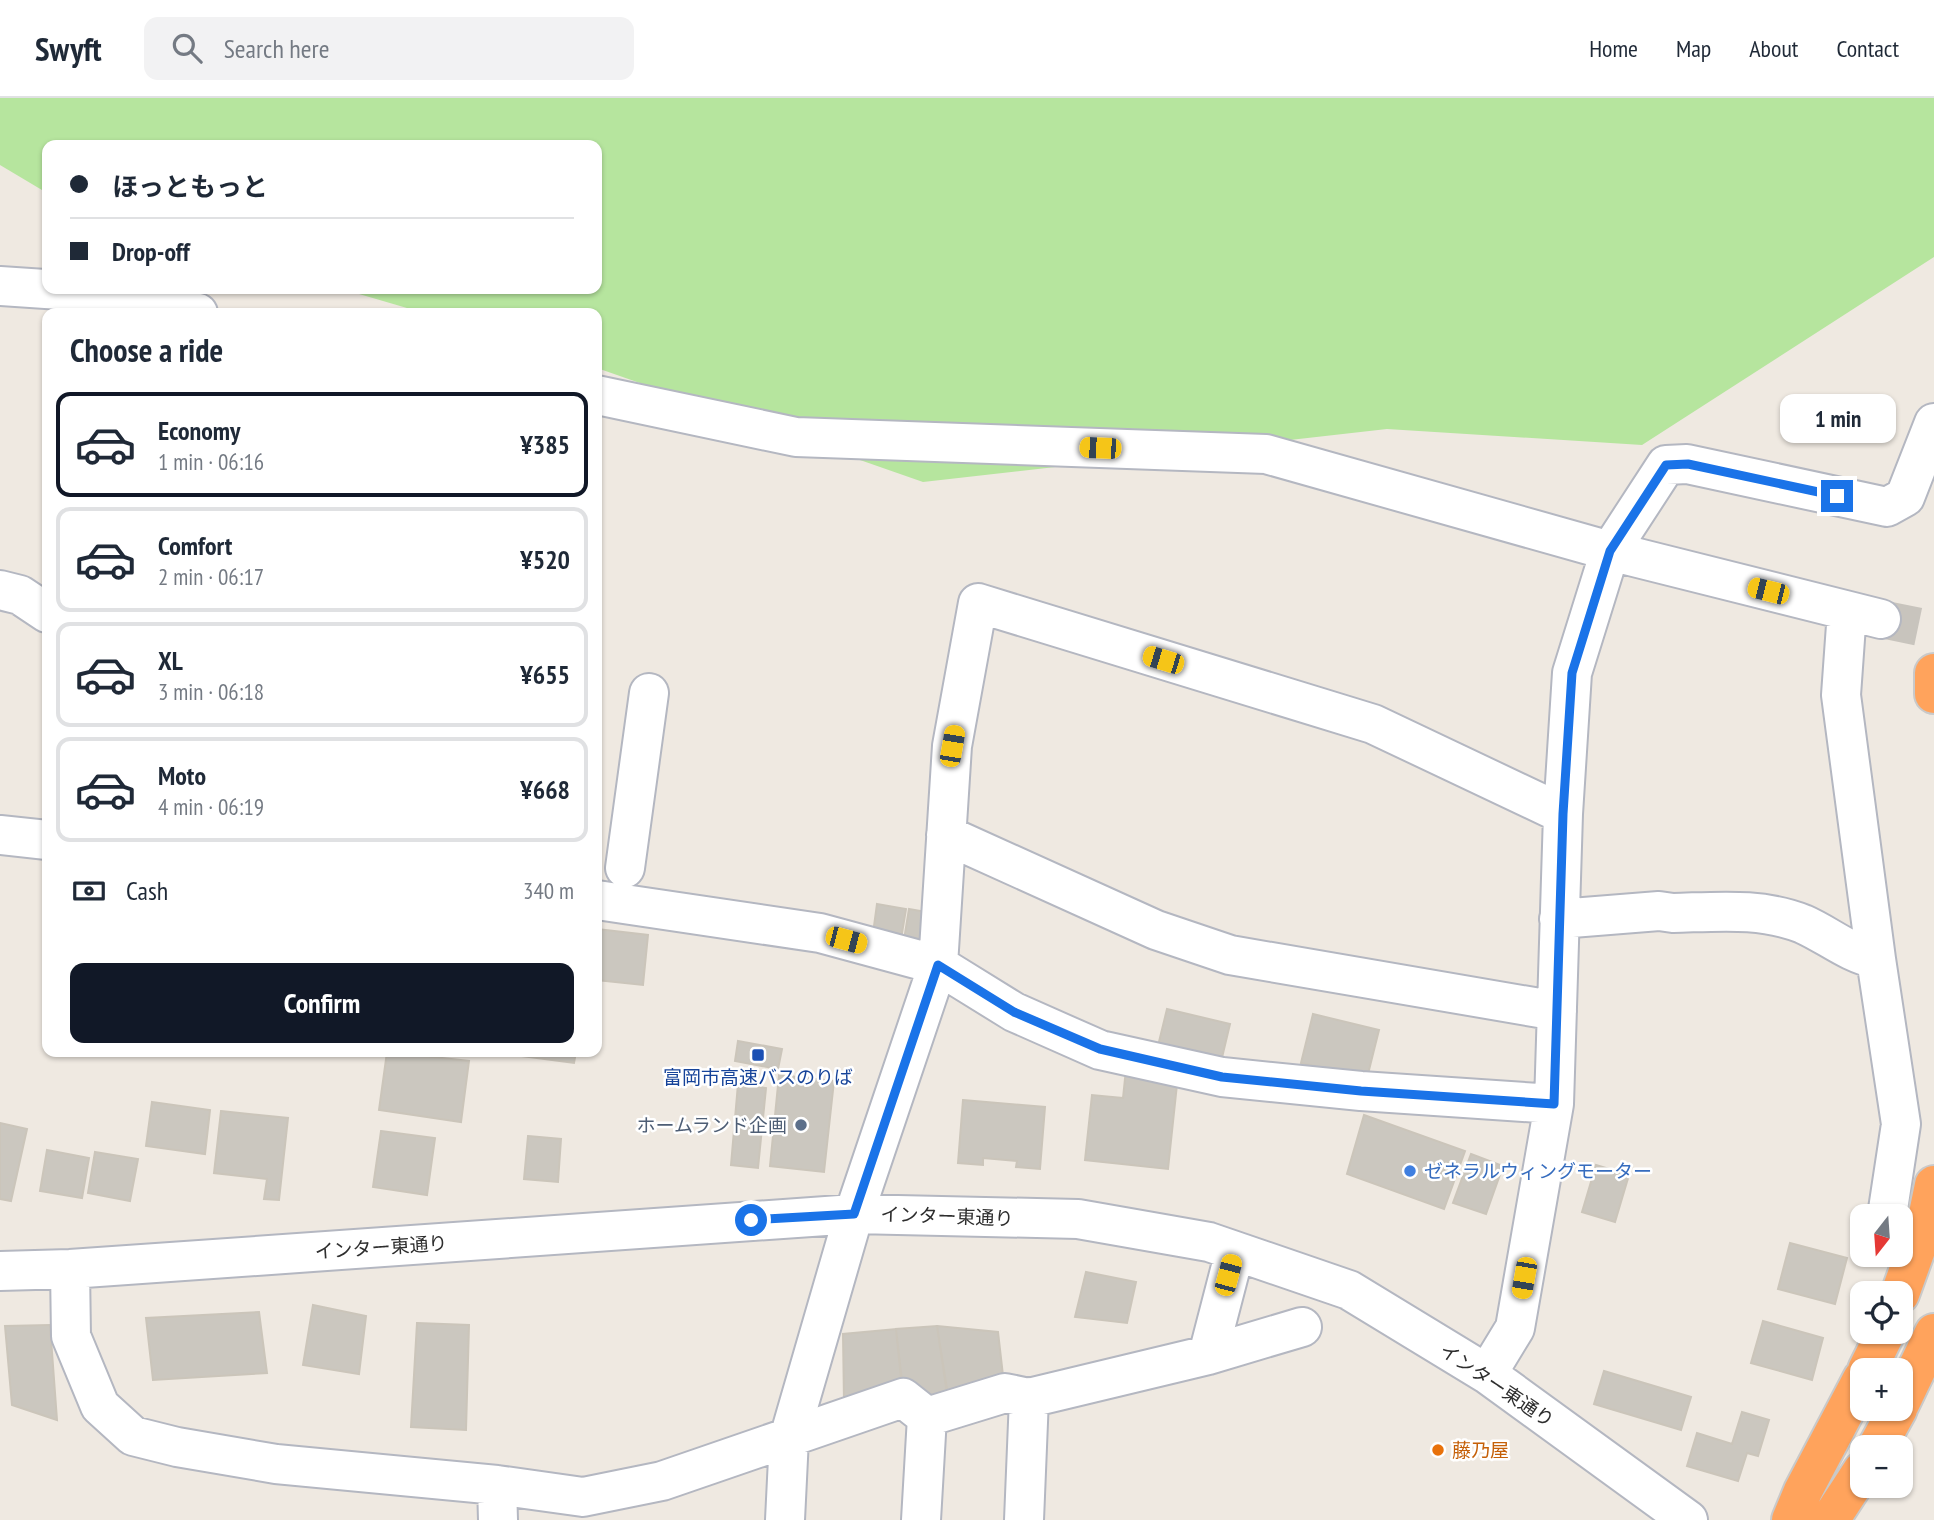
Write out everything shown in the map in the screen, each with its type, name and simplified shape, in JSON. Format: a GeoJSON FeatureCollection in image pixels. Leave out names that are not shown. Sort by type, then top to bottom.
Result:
{"type":"FeatureCollection","features":[{"type":"Feature","properties":{"kind":"highway"},"geometry":{"type":"LineString","coordinates":[[1934,673],[1934,694]]}},
{"type":"Feature","properties":{"kind":"highway"},"geometry":{"type":"LineString","coordinates":[[1905,1281],[1927,1219],[1934,1185]]}},
{"type":"Feature","properties":{"kind":"highway"},"geometry":{"type":"LineString","coordinates":[[1913,1377],[1934,1333]]}},
{"type":"Feature","properties":{"kind":"highway"},"geometry":{"type":"LineString","coordinates":[[1791,1520],[1803,1491],[1850,1403]]}},
{"type":"Feature","properties":{"kind":"highway"},"geometry":{"type":"LineString","coordinates":[[1830,1520],[1850,1489]]}},
{"type":"Feature","properties":{"kind":"street"},"geometry":{"type":"LineString","coordinates":[[0,286],[42,289]]}},
{"type":"Feature","properties":{"kind":"street"},"geometry":{"type":"LineString","coordinates":[[100,294],[172,308]]}},
{"type":"Feature","properties":{"kind":"street"},"geometry":{"type":"LineString","coordinates":[[602,396],[796,438],[1266,454],[1610,551],[1864,615],[1841,695],[1901,1124],[1889,1204]]}},
{"type":"Feature","properties":{"kind":"street"},"geometry":{"type":"LineString","coordinates":[[1487,1374],[1515,1328],[1554,1104],[1563,814],[1572,673],[1610,551],[1666,465],[1688,464],[1887,507],[1905,497],[1934,423]]}},
{"type":"Feature","properties":{"kind":"street"},"geometry":{"type":"LineString","coordinates":[[0,590],[20,595],[42,609]]}},
{"type":"Feature","properties":{"kind":"street"},"geometry":{"type":"LineString","coordinates":[[785,1520],[789,1438],[854,1214],[938,965],[952,746],[978,603],[1373,724],[1563,814]]}},
{"type":"Feature","properties":{"kind":"street"},"geometry":{"type":"LineString","coordinates":[[625,868],[649,693]]}},
{"type":"Feature","properties":{"kind":"street"},"geometry":{"type":"LineString","coordinates":[[0,835],[42,839]]}},
{"type":"Feature","properties":{"kind":"street"},"geometry":{"type":"LineString","coordinates":[[946,835],[1156,930],[1230,955],[1557,1011]]}},
{"type":"Feature","properties":{"kind":"street"},"geometry":{"type":"LineString","coordinates":[[602,846],[662,909]]}},
{"type":"Feature","properties":{"kind":"street"},"geometry":{"type":"LineString","coordinates":[[602,901],[820,933],[938,965],[1014,1012],[1100,1049],[1222,1077],[1361,1091],[1554,1104]]}},
{"type":"Feature","properties":{"kind":"street"},"geometry":{"type":"LineString","coordinates":[[1559,919],[1659,911],[1760,912],[1802,924],[1859,956],[1876,959]]}},
{"type":"Feature","properties":{"kind":"street","name":"インター東通り"},"geometry":{"type":"LineString","coordinates":[[0,1271],[70,1269],[854,1214],[1078,1219],[1209,1242],[1349,1290],[1487,1374],[1688,1520]]}},
{"type":"Feature","properties":{"kind":"street"},"geometry":{"type":"LineString","coordinates":[[1208,1355],[1235,1251]]}},
{"type":"Feature","properties":{"kind":"street"},"geometry":{"type":"LineString","coordinates":[[70,1269],[71,1336],[100,1406],[133,1436],[177,1447],[497,1503],[583,1497],[662,1481],[903,1398],[926,1417]]}},
{"type":"Feature","properties":{"kind":"street"},"geometry":{"type":"LineString","coordinates":[[926,1417],[1005,1393],[1029,1398],[1208,1355],[1302,1327]]}},
{"type":"Feature","properties":{"kind":"street"},"geometry":{"type":"LineString","coordinates":[[1024,1520],[1029,1398]]}},
{"type":"Feature","properties":{"kind":"street"},"geometry":{"type":"LineString","coordinates":[[921,1520],[926,1417]]}},
{"type":"Feature","properties":{"kind":"green space"},"geometry":{"type":"Polygon","coordinates":[[[0,98],[1934,98],[1934,257],[1642,445],[1387,429],[923,482],[602,370],[602,308],[407,308],[359,294],[602,294],[602,140],[42,140],[42,190],[0,165],[0,98]]]}},
{"type":"Feature","properties":{"kind":"building"},"geometry":{"type":"Polygon","coordinates":[[[877,904],[906,909],[900,945],[872,941],[877,904]]]}},
{"type":"Feature","properties":{"kind":"building"},"geometry":{"type":"Polygon","coordinates":[[[909,909],[938,914],[932,951],[903,946],[909,909]]]}},
{"type":"Feature","properties":{"kind":"building"},"geometry":{"type":"Polygon","coordinates":[[[602,930],[648,935],[643,985],[602,981],[602,930]]]}},
{"type":"Feature","properties":{"kind":"building"},"geometry":{"type":"Polygon","coordinates":[[[1167,1009],[1230,1024],[1220,1066],[1157,1050],[1167,1009]]]}},
{"type":"Feature","properties":{"kind":"building"},"geometry":{"type":"Polygon","coordinates":[[[1313,1014],[1379,1030],[1367,1078],[1301,1063],[1313,1014]]]}},
{"type":"Feature","properties":{"kind":"building","name":"富岡市高速バスのりば"},"geometry":{"type":"Polygon","coordinates":[[[738,1041],[782,1049],[778,1069],[735,1061],[738,1041]]]}},
{"type":"Feature","properties":{"kind":"building"},"geometry":{"type":"Polygon","coordinates":[[[386,1057],[433,1057],[469,1061],[461,1122],[379,1110],[386,1057]]]}},
{"type":"Feature","properties":{"kind":"building"},"geometry":{"type":"Polygon","coordinates":[[[529,1057],[575,1057],[574,1063],[529,1057]]]}},
{"type":"Feature","properties":{"kind":"building"},"geometry":{"type":"Polygon","coordinates":[[[1126,1069],[1178,1075],[1168,1169],[1085,1160],[1092,1095],[1123,1098],[1126,1069]]]}},
{"type":"Feature","properties":{"kind":"building"},"geometry":{"type":"Polygon","coordinates":[[[779,1075],[834,1081],[824,1172],[770,1166],[779,1075]]]}},
{"type":"Feature","properties":{"kind":"building"},"geometry":{"type":"Polygon","coordinates":[[[738,1084],[766,1088],[758,1168],[731,1165],[738,1084]]]}},
{"type":"Feature","properties":{"kind":"building"},"geometry":{"type":"Polygon","coordinates":[[[963,1100],[1045,1107],[1040,1169],[1016,1167],[1017,1161],[983,1158],[983,1165],[958,1163],[963,1100]]]}},
{"type":"Feature","properties":{"kind":"building"},"geometry":{"type":"Polygon","coordinates":[[[152,1102],[210,1110],[205,1154],[146,1146],[152,1102]]]}},
{"type":"Feature","properties":{"kind":"building"},"geometry":{"type":"Polygon","coordinates":[[[221,1111],[288,1118],[279,1200],[264,1199],[267,1179],[214,1173],[221,1111]]]}},
{"type":"Feature","properties":{"kind":"building"},"geometry":{"type":"Polygon","coordinates":[[[1364,1115],[1465,1151],[1444,1209],[1347,1174],[1364,1115]]]}},
{"type":"Feature","properties":{"kind":"building"},"geometry":{"type":"Polygon","coordinates":[[[0,1123],[27,1129],[11,1201],[0,1199],[0,1123]]]}},
{"type":"Feature","properties":{"kind":"building"},"geometry":{"type":"Polygon","coordinates":[[[381,1131],[435,1138],[427,1195],[373,1187],[381,1131]]]}},
{"type":"Feature","properties":{"kind":"building"},"geometry":{"type":"Polygon","coordinates":[[[528,1136],[561,1139],[558,1182],[524,1179],[528,1136]]]}},
{"type":"Feature","properties":{"kind":"building"},"geometry":{"type":"Polygon","coordinates":[[[47,1150],[89,1158],[82,1198],[40,1191],[47,1150]]]}},
{"type":"Feature","properties":{"kind":"building"},"geometry":{"type":"Polygon","coordinates":[[[95,1152],[138,1159],[130,1201],[88,1193],[95,1152]]]}},
{"type":"Feature","properties":{"kind":"building"},"geometry":{"type":"Polygon","coordinates":[[[1471,1154],[1503,1166],[1486,1214],[1453,1203],[1471,1154]]]}},
{"type":"Feature","properties":{"kind":"building"},"geometry":{"type":"Polygon","coordinates":[[[1596,1165],[1629,1175],[1615,1222],[1582,1212],[1596,1165]]]}},
{"type":"Feature","properties":{"kind":"building"},"geometry":{"type":"Polygon","coordinates":[[[1790,1243],[1847,1258],[1835,1304],[1778,1289],[1790,1243]]]}},
{"type":"Feature","properties":{"kind":"building"},"geometry":{"type":"Polygon","coordinates":[[[1086,1272],[1136,1282],[1127,1323],[1075,1317],[1086,1272]]]}},
{"type":"Feature","properties":{"kind":"building"},"geometry":{"type":"Polygon","coordinates":[[[313,1305],[366,1316],[359,1374],[303,1365],[313,1305]]]}},
{"type":"Feature","properties":{"kind":"building"},"geometry":{"type":"Polygon","coordinates":[[[259,1312],[267,1373],[153,1380],[146,1318],[259,1312]]]}},
{"type":"Feature","properties":{"kind":"building"},"geometry":{"type":"Polygon","coordinates":[[[1763,1321],[1823,1338],[1812,1380],[1751,1363],[1763,1321]]]}},
{"type":"Feature","properties":{"kind":"building"},"geometry":{"type":"Polygon","coordinates":[[[417,1323],[469,1325],[466,1430],[411,1427],[417,1323]]]}},
{"type":"Feature","properties":{"kind":"building"},"geometry":{"type":"Polygon","coordinates":[[[50,1325],[57,1420],[12,1405],[5,1326],[50,1325]]]}},
{"type":"Feature","properties":{"kind":"building"},"geometry":{"type":"Polygon","coordinates":[[[937,1326],[998,1332],[1005,1393],[950,1408],[937,1326]]]}},
{"type":"Feature","properties":{"kind":"building"},"geometry":{"type":"Polygon","coordinates":[[[937,1326],[949,1407],[902,1381],[896,1329],[937,1326]]]}},
{"type":"Feature","properties":{"kind":"building"},"geometry":{"type":"Polygon","coordinates":[[[896,1329],[903,1398],[844,1401],[843,1334],[896,1329]]]}},
{"type":"Feature","properties":{"kind":"building"},"geometry":{"type":"Polygon","coordinates":[[[1604,1371],[1691,1397],[1681,1430],[1594,1404],[1604,1371]]]}},
{"type":"Feature","properties":{"kind":"building"},"geometry":{"type":"Polygon","coordinates":[[[1742,1412],[1769,1420],[1758,1456],[1747,1453],[1738,1481],[1687,1466],[1697,1433],[1732,1444],[1742,1412]]]}},
{"type":"Feature","properties":{"kind":"tunnel"},"geometry":{"type":"LineString","coordinates":[[1881,619],[1934,630]]}},
{"type":"Feature","properties":{"kind":"place","name":"富岡市高速バスのりば"},"geometry":{"type":"Point","coordinates":[758,1055]}},
{"type":"Feature","properties":{"kind":"place","name":"ホームランド企画"},"geometry":{"type":"Point","coordinates":[801,1125]}},
{"type":"Feature","properties":{"kind":"place","name":"ゼネラルウィングモーター"},"geometry":{"type":"Point","coordinates":[1410,1171]}},
{"type":"Feature","properties":{"kind":"place","name":"藤乃屋"},"geometry":{"type":"Point","coordinates":[1438,1450]}},
{"type":"Feature","properties":{"kind":"route"},"geometry":{"type":"LineString","coordinates":[[751,1220],[854,1214],[938,965],[1014,1012],[1100,1049],[1222,1077],[1361,1091],[1554,1104],[1563,814],[1572,673],[1610,551],[1666,465],[1688,464],[1837,496]]}}]}
